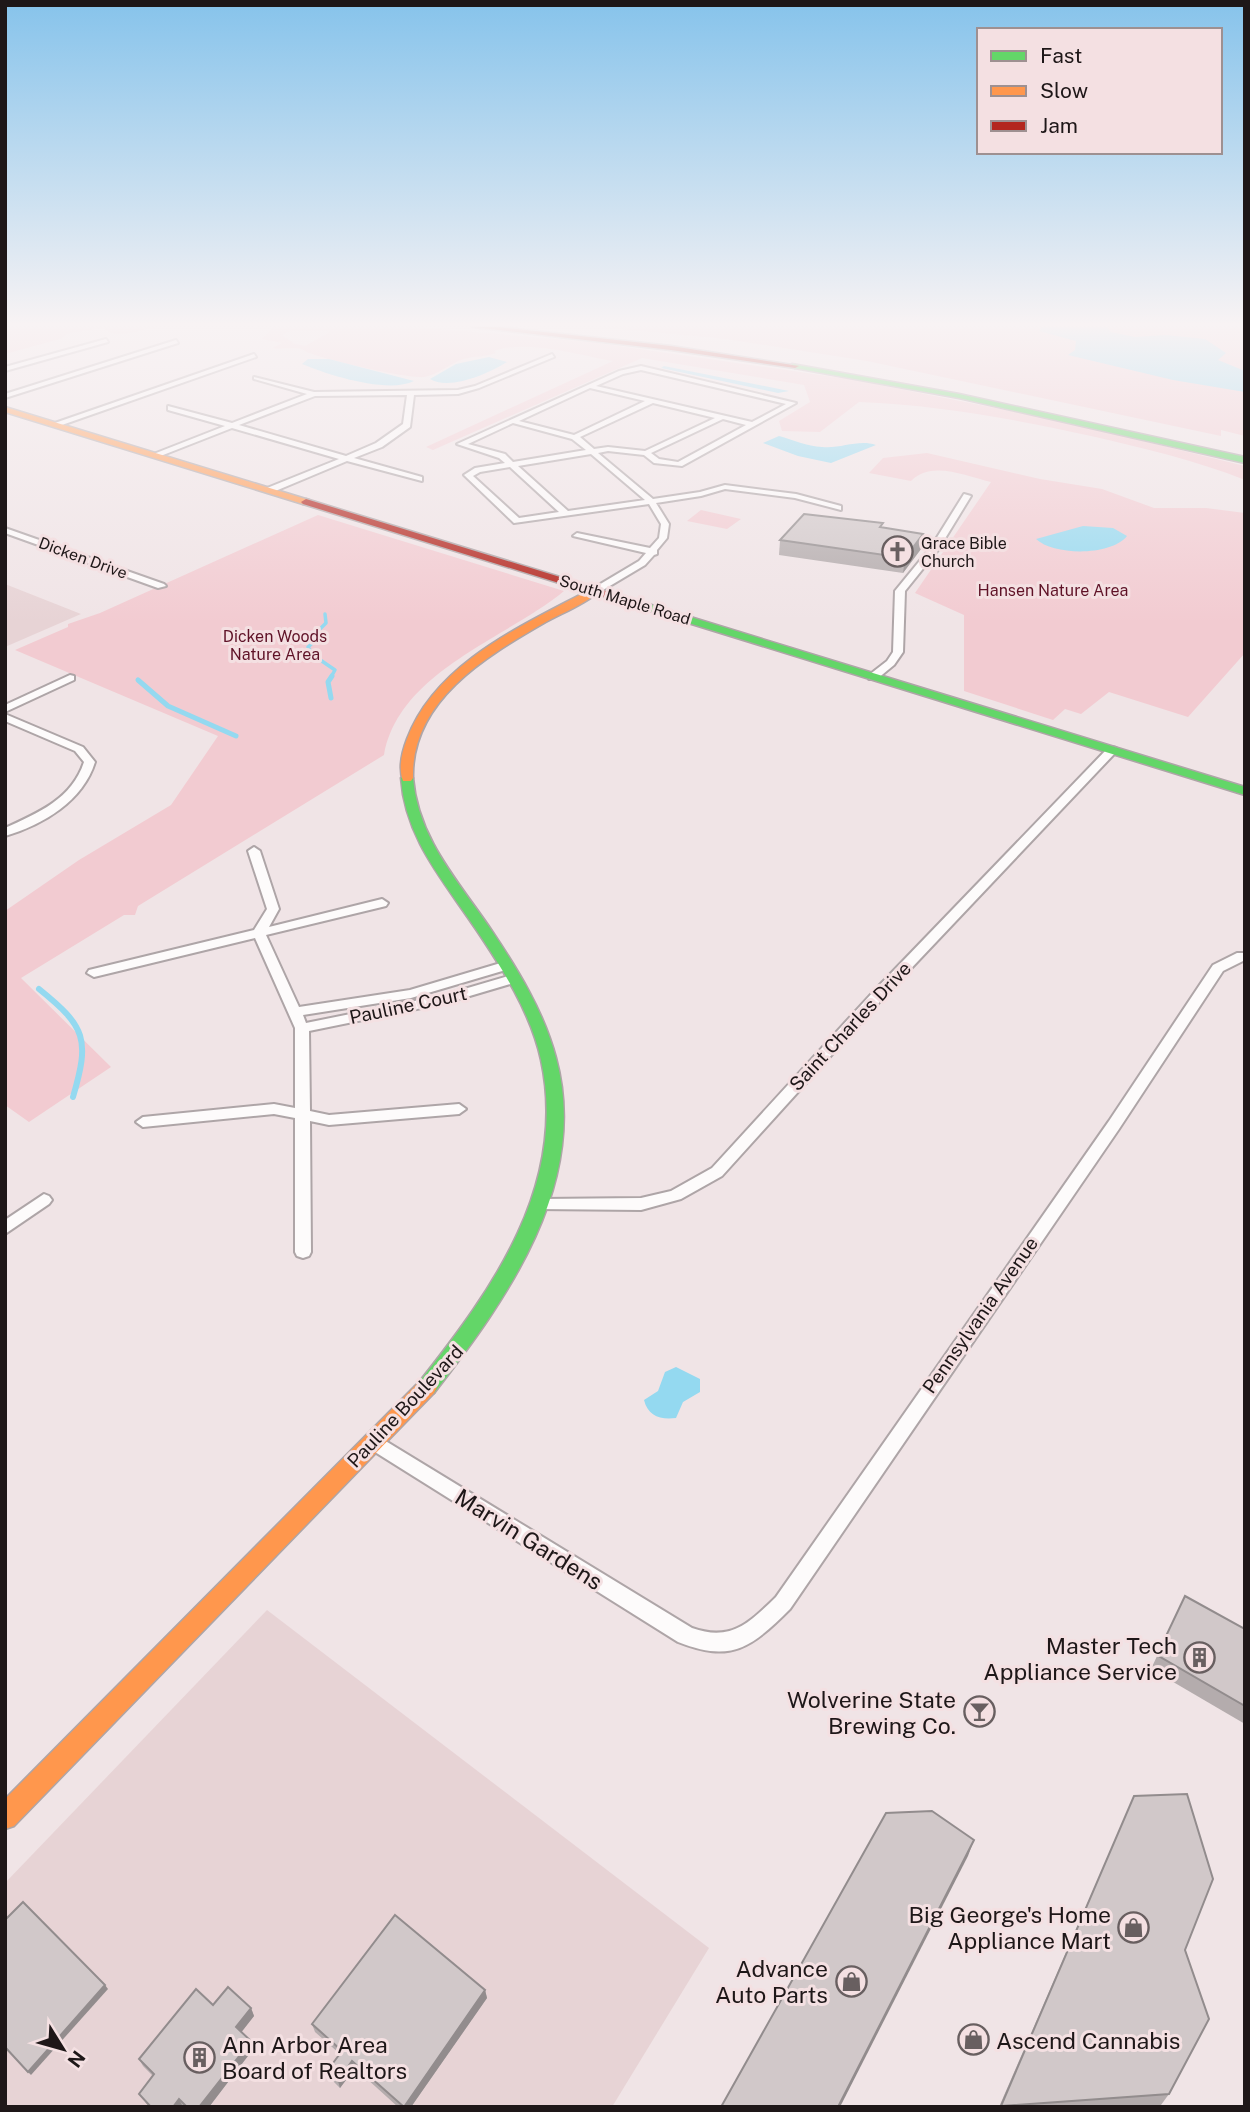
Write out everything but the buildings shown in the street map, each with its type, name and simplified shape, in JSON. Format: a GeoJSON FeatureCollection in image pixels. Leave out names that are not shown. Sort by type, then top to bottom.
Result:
{"type":"FeatureCollection","features":[{"type":"Feature","properties":{"kind":"main road","name":"South Maple Road"},"geometry":{"type":"LineString","coordinates":[[60,426],[1245,791]]}},
{"type":"Feature","properties":{"kind":"main road"},"geometry":{"type":"LineString","coordinates":[[1099,426],[1245,460]]}},
{"type":"Feature","properties":{"kind":"main road"},"geometry":{"type":"LineString","coordinates":[[1135,426],[1245,451]]}},
{"type":"Feature","properties":{"kind":"main road","name":"Pauline Boulevard"},"geometry":{"type":"LineString","coordinates":[[5,1817],[422,1393],[473,1330],[519,1255],[542,1205],[552,1155],[552,1077],[531,1008],[418,830],[405,792],[405,761],[418,722],[432,700],[457,674],[497,646],[595,591]]}},
{"type":"Feature","properties":{"kind":"street"},"geometry":{"type":"LineString","coordinates":[[156,455],[232,426],[419,479]]}},
{"type":"Feature","properties":{"kind":"street"},"geometry":{"type":"LineString","coordinates":[[270,491],[388,440],[406,426]]}},
{"type":"Feature","properties":{"kind":"street"},"geometry":{"type":"LineString","coordinates":[[502,426],[461,444],[495,453],[566,514]]}},
{"type":"Feature","properties":{"kind":"street"},"geometry":{"type":"LineString","coordinates":[[530,426],[575,437],[650,500],[665,524],[663,538],[654,552],[595,591]]}},
{"type":"Feature","properties":{"kind":"street"},"geometry":{"type":"LineString","coordinates":[[575,437],[599,426]]}},
{"type":"Feature","properties":{"kind":"street"},"geometry":{"type":"LineString","coordinates":[[646,453],[704,426]]}},
{"type":"Feature","properties":{"kind":"street"},"geometry":{"type":"LineString","coordinates":[[750,426],[679,464],[657,461],[646,453],[608,449],[478,470],[468,475],[517,521],[701,494],[724,487],[802,497],[838,508]]}},
{"type":"Feature","properties":{"kind":"street"},"geometry":{"type":"LineString","coordinates":[[873,677],[891,663],[898,652],[900,591],[935,548],[967,496]]}},
{"type":"Feature","properties":{"kind":"street","name":"Dicken Drive"},"geometry":{"type":"LineString","coordinates":[[5,530],[161,586]]}},
{"type":"Feature","properties":{"kind":"street"},"geometry":{"type":"LineString","coordinates":[[577,536],[654,552]]}},
{"type":"Feature","properties":{"kind":"street"},"geometry":{"type":"LineString","coordinates":[[5,709],[70,678]]}},
{"type":"Feature","properties":{"kind":"street"},"geometry":{"type":"LineString","coordinates":[[5,717],[79,749],[90,762],[87,776],[75,791],[48,811],[5,833]]}},
{"type":"Feature","properties":{"kind":"street","name":"Saint Charles Drive"},"geometry":{"type":"LineString","coordinates":[[542,1205],[641,1204],[676,1195],[717,1172],[879,994],[1112,750]]}},
{"type":"Feature","properties":{"kind":"street"},"geometry":{"type":"LineString","coordinates":[[254,851],[274,909],[259,933]]}},
{"type":"Feature","properties":{"kind":"street"},"geometry":{"type":"LineString","coordinates":[[94,973],[382,903]]}},
{"type":"Feature","properties":{"kind":"street"},"geometry":{"type":"LineString","coordinates":[[259,933],[302,1028],[303,1252]]}},
{"type":"Feature","properties":{"kind":"street","name":"Pennsylvania Avenue"},"geometry":{"type":"LineString","coordinates":[[685,1635],[714,1644],[739,1637],[764,1622],[783,1603],[1114,1125],[1129,1098],[1218,968],[1244,952]]}},
{"type":"Feature","properties":{"kind":"street","name":"Pauline Court"},"geometry":{"type":"LineString","coordinates":[[297,1012],[411,994],[508,972]]}},
{"type":"Feature","properties":{"kind":"street","name":"Pauline Court"},"geometry":{"type":"LineString","coordinates":[[302,1028],[446,999],[508,972]]}},
{"type":"Feature","properties":{"kind":"street"},"geometry":{"type":"LineString","coordinates":[[143,1122],[274,1109],[330,1120],[459,1109]]}},
{"type":"Feature","properties":{"kind":"street"},"geometry":{"type":"LineString","coordinates":[[5,1228],[44,1200]]}},
{"type":"Feature","properties":{"kind":"street","name":"Marvin Gardens"},"geometry":{"type":"LineString","coordinates":[[373,1441],[685,1635]]}},
{"type":"Feature","properties":{"kind":"shaded area"},"geometry":{"type":"Polygon","coordinates":[[[5,584],[81,614],[5,647],[5,584]]]}},
{"type":"Feature","properties":{"kind":"shaded area"},"geometry":{"type":"Polygon","coordinates":[[[267,1610],[709,1948],[612,2107],[5,2107],[5,1883],[267,1610]]]}},
{"type":"Feature","properties":{"kind":"green space"},"geometry":{"type":"Polygon","coordinates":[[[473,426],[489,426],[433,450],[426,447],[473,426]]]}},
{"type":"Feature","properties":{"kind":"green space"},"geometry":{"type":"Polygon","coordinates":[[[780,426],[828,426],[820,432],[782,431],[780,426]]]}},
{"type":"Feature","properties":{"kind":"green space"},"geometry":{"type":"Polygon","coordinates":[[[1038,426],[1080,426],[1245,466],[1245,480],[1188,460],[1038,426]]]}},
{"type":"Feature","properties":{"kind":"green space"},"geometry":{"type":"Polygon","coordinates":[[[1172,426],[1245,426],[1245,436],[1221,430],[1221,436],[1172,426]]]}},
{"type":"Feature","properties":{"kind":"green space","name":"Hansen Nature Area"},"geometry":{"type":"Polygon","coordinates":[[[927,453],[1040,479],[1102,489],[1154,508],[1206,508],[1245,513],[1245,653],[1188,717],[1109,692],[1081,714],[1065,709],[1053,720],[964,691],[964,615],[915,593],[991,482],[949,471],[929,471],[911,481],[869,473],[883,458],[927,453]]]}},
{"type":"Feature","properties":{"kind":"green space"},"geometry":{"type":"Polygon","coordinates":[[[701,510],[741,519],[727,529],[687,521],[701,510]]]}},
{"type":"Feature","properties":{"kind":"green space","name":"Dicken Woods Nature Area"},"geometry":{"type":"Polygon","coordinates":[[[318,515],[564,591],[432,679],[410,701],[394,726],[384,755],[138,906],[135,915],[124,915],[21,978],[111,1067],[29,1122],[5,1105],[5,911],[79,860],[171,805],[218,736],[15,650],[68,627],[68,624],[100,613],[318,515]]]}},
{"type":"Feature","properties":{"kind":"water"},"geometry":{"type":"Polygon","coordinates":[[[779,436],[822,447],[863,443],[876,445],[831,463],[798,456],[763,443],[779,436]]]}},
{"type":"Feature","properties":{"kind":"water"},"geometry":{"type":"Polygon","coordinates":[[[1083,526],[1113,528],[1127,536],[1109,547],[1082,551],[1056,549],[1036,539],[1083,526]]]}},
{"type":"Feature","properties":{"kind":"water"},"geometry":{"type":"Polygon","coordinates":[[[676,1367],[700,1379],[700,1392],[683,1402],[676,1418],[660,1417],[648,1410],[644,1400],[658,1391],[665,1372],[676,1367]]]}},
{"type":"Feature","properties":{"kind":"waterway"},"geometry":{"type":"LineString","coordinates":[[325,614],[326,623],[317,632],[318,638],[308,647],[313,655],[335,670],[331,677]]}},
{"type":"Feature","properties":{"kind":"waterway"},"geometry":{"type":"LineString","coordinates":[[331,698],[328,682],[332,676]]}},
{"type":"Feature","properties":{"kind":"waterway"},"geometry":{"type":"LineString","coordinates":[[138,680],[168,706],[236,736]]}},
{"type":"Feature","properties":{"kind":"waterway"},"geometry":{"type":"LineString","coordinates":[[39,989],[67,1014],[80,1036],[81,1061],[73,1097]]}},
{"type":"Feature","properties":{"kind":"traffic: fast"},"geometry":{"type":"LineString","coordinates":[[1091,426],[1245,460]]}},
{"type":"Feature","properties":{"kind":"traffic: fast"},"geometry":{"type":"LineString","coordinates":[[644,606],[1245,791]]}},
{"type":"Feature","properties":{"kind":"traffic: fast"},"geometry":{"type":"LineString","coordinates":[[407,778],[408,797],[420,834],[507,966],[536,1021],[549,1060],[556,1105],[554,1150],[544,1193],[527,1235],[506,1276],[481,1315],[427,1387]]}},
{"type":"Feature","properties":{"kind":"traffic: slow"},"geometry":{"type":"LineString","coordinates":[[59,426],[306,502]]}},
{"type":"Feature","properties":{"kind":"traffic: slow"},"geometry":{"type":"LineString","coordinates":[[407,778],[408,751],[419,723],[436,698],[458,676],[512,637],[595,591]]}},
{"type":"Feature","properties":{"kind":"traffic: slow"},"geometry":{"type":"LineString","coordinates":[[5,1817],[427,1387]]}},
{"type":"Feature","properties":{"kind":"traffic: jam"},"geometry":{"type":"LineString","coordinates":[[306,502],[644,606]]}},
{"type":"Feature","properties":{"kind":"place","name":"Grace Bible Church"},"geometry":{"type":"Point","coordinates":[898,552]}},
{"type":"Feature","properties":{"kind":"place","name":"Master Tech Appliance Service"},"geometry":{"type":"Point","coordinates":[1200,1658]}},
{"type":"Feature","properties":{"kind":"place","name":"Wolverine State Brewing Co."},"geometry":{"type":"Point","coordinates":[979,1712]}},
{"type":"Feature","properties":{"kind":"place","name":"Big George's Home Appliance Mart"},"geometry":{"type":"Point","coordinates":[1134,1927]}},
{"type":"Feature","properties":{"kind":"place","name":"Advance Auto Parts"},"geometry":{"type":"Point","coordinates":[851,1981]}},
{"type":"Feature","properties":{"kind":"place","name":"Ascend Cannabis"},"geometry":{"type":"Point","coordinates":[973,2040]}},
{"type":"Feature","properties":{"kind":"place","name":"Ann Arbor Area Board of Realtors"},"geometry":{"type":"Point","coordinates":[199,2057]}}]}
